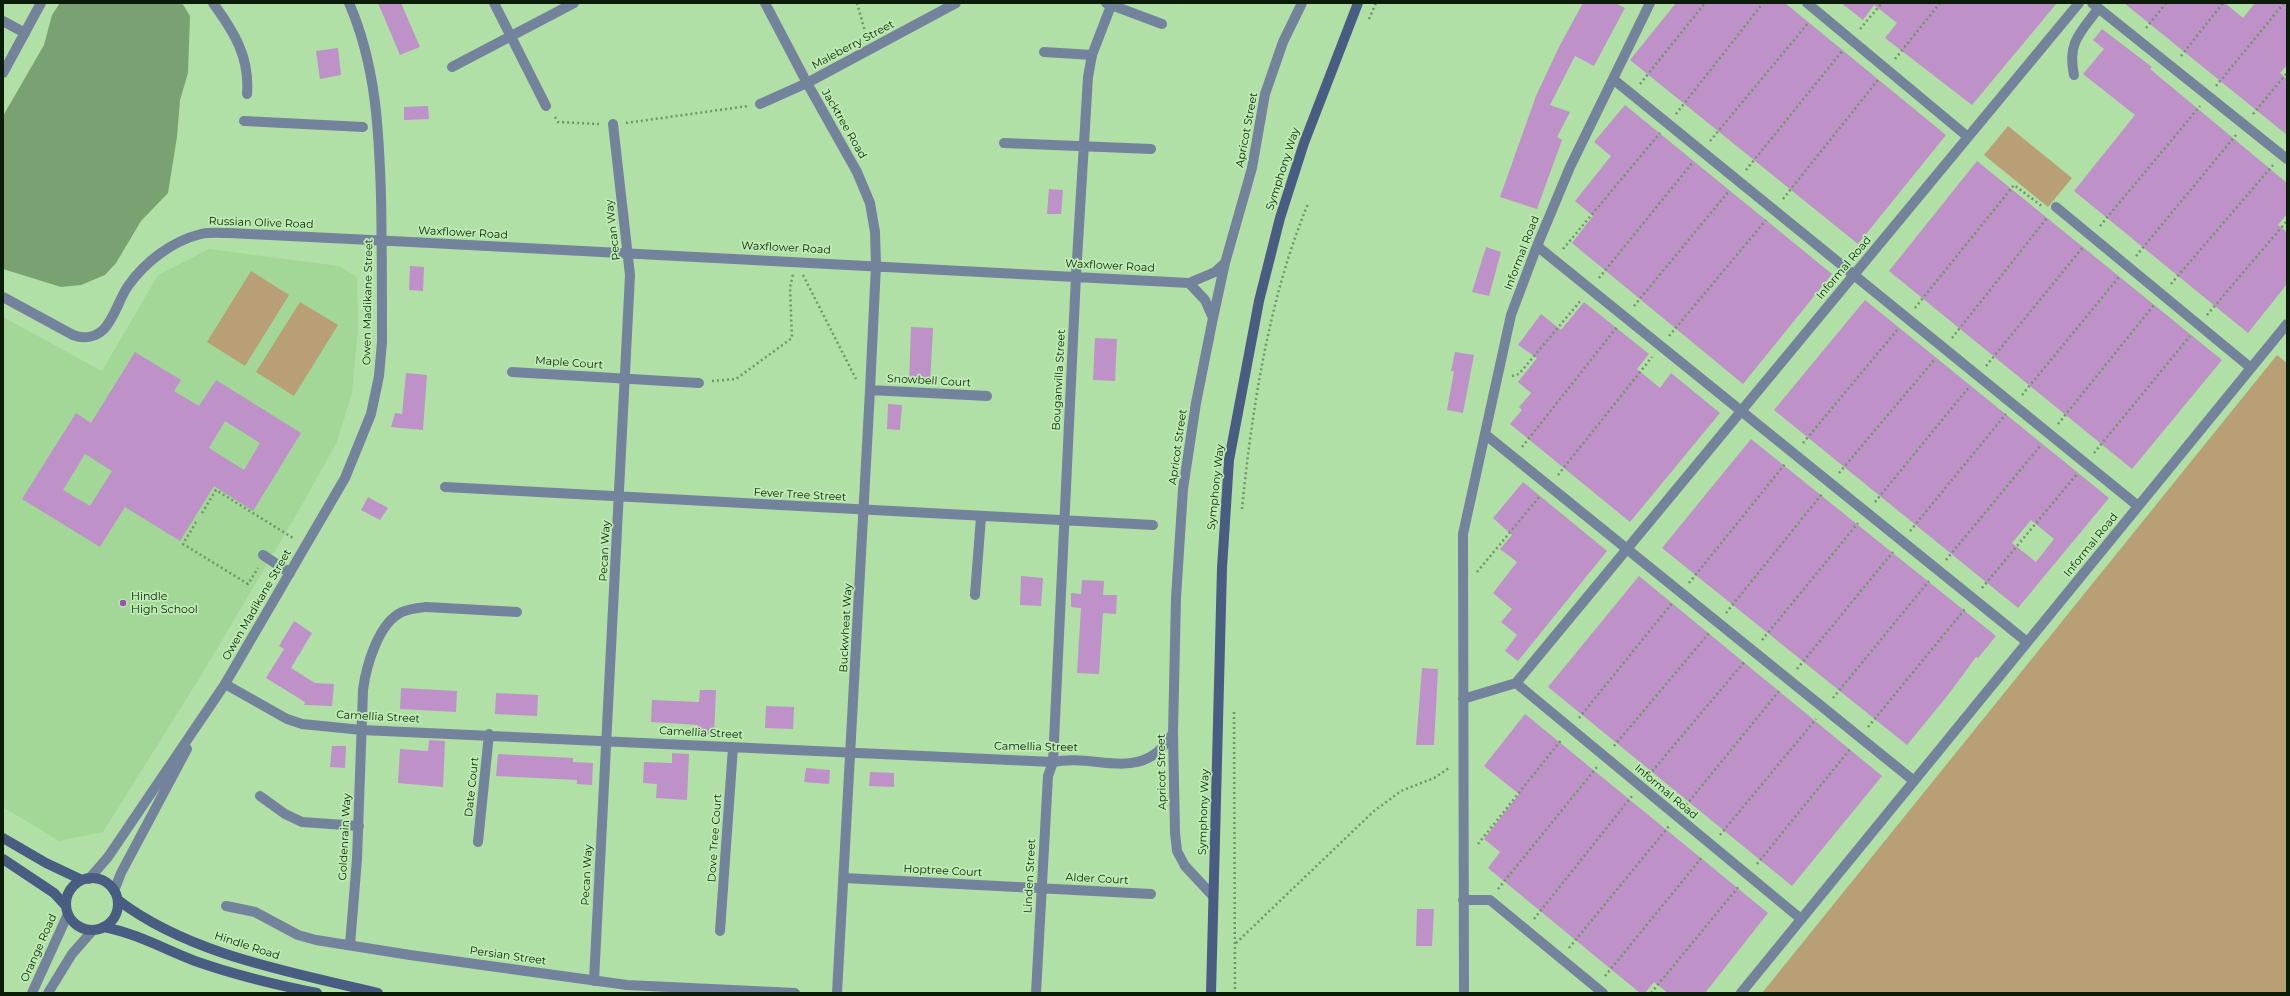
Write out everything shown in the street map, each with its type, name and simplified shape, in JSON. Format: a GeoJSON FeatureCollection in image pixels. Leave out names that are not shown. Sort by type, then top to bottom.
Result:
{"type":"FeatureCollection","features":[{"type":"Feature","properties":{"kind":"main road","name":"Symphony Way"},"geometry":{"type":"LineString","coordinates":[[1211,993],[1222,568],[1229,460],[1259,301],[1280,218],[1304,143],[1358,3]]}},
{"type":"Feature","properties":{"kind":"main road"},"geometry":{"type":"LineString","coordinates":[[3,838],[46,863],[85,879],[103,881],[116,896],[118,907],[113,919],[103,927],[93,930],[80,927],[54,893],[3,859]]}},
{"type":"Feature","properties":{"kind":"main road"},"geometry":{"type":"LineString","coordinates":[[67,910],[68,893],[85,879]]}},
{"type":"Feature","properties":{"kind":"main road","name":"Hindle Road"},"geometry":{"type":"LineString","coordinates":[[116,896],[148,921],[210,947],[265,966],[378,993]]}},
{"type":"Feature","properties":{"kind":"main road"},"geometry":{"type":"LineString","coordinates":[[103,927],[135,935],[194,960],[231,973],[267,983],[317,993]]}},
{"type":"Feature","properties":{"kind":"street"},"geometry":{"type":"LineString","coordinates":[[3,72],[41,3]]}},
{"type":"Feature","properties":{"kind":"street"},"geometry":{"type":"LineString","coordinates":[[213,3],[240,44],[246,63],[247,94]]}},
{"type":"Feature","properties":{"kind":"street","name":"Owen Madikane Street"},"geometry":{"type":"LineString","coordinates":[[85,879],[108,857],[225,684],[345,478],[357,453],[371,414],[379,376],[382,342],[382,241],[376,110],[369,61],[357,22],[349,3]]}},
{"type":"Feature","properties":{"kind":"street"},"geometry":{"type":"LineString","coordinates":[[494,3],[546,106]]}},
{"type":"Feature","properties":{"kind":"street"},"geometry":{"type":"LineString","coordinates":[[452,67],[512,37],[574,3]]}},
{"type":"Feature","properties":{"kind":"street","name":"Jacktree Road"},"geometry":{"type":"LineString","coordinates":[[765,3],[807,83],[857,172],[870,203],[875,232],[876,264]]}},
{"type":"Feature","properties":{"kind":"street","name":"Maleberry Street"},"geometry":{"type":"LineString","coordinates":[[760,104],[807,83],[956,3]]}},
{"type":"Feature","properties":{"kind":"street","name":"Apricot Street"},"geometry":{"type":"LineString","coordinates":[[1213,896],[1185,866],[1178,851],[1175,833],[1173,733],[1176,598],[1183,490],[1196,403],[1213,318],[1225,263],[1252,168],[1265,94],[1283,42],[1302,3]]}},
{"type":"Feature","properties":{"kind":"street","name":"Informal Road"},"geometry":{"type":"LineString","coordinates":[[1464,993],[1464,534],[1511,315],[1537,246],[1570,167],[1650,3]]}},
{"type":"Feature","properties":{"kind":"street"},"geometry":{"type":"LineString","coordinates":[[1806,3],[1968,137]]}},
{"type":"Feature","properties":{"kind":"street","name":"Informal Road"},"geometry":{"type":"LineString","coordinates":[[1801,919],[1516,683],[2079,3]]}},
{"type":"Feature","properties":{"kind":"street"},"geometry":{"type":"LineString","coordinates":[[1110,4],[1162,24]]}},
{"type":"Feature","properties":{"kind":"street","name":"Bouganvilla Street"},"geometry":{"type":"LineString","coordinates":[[1052,762],[1063,521],[1088,77],[1092,55],[1110,4]]}},
{"type":"Feature","properties":{"kind":"street"},"geometry":{"type":"LineString","coordinates":[[2074,75],[2070,55],[2095,6],[2284,157]]}},
{"type":"Feature","properties":{"kind":"street"},"geometry":{"type":"LineString","coordinates":[[3,21],[25,33]]}},
{"type":"Feature","properties":{"kind":"street"},"geometry":{"type":"LineString","coordinates":[[1044,52],[1092,55]]}},
{"type":"Feature","properties":{"kind":"street"},"geometry":{"type":"LineString","coordinates":[[1613,79],[2138,506]]}},
{"type":"Feature","properties":{"kind":"street"},"geometry":{"type":"LineString","coordinates":[[244,121],[362,127]]}},
{"type":"Feature","properties":{"kind":"street","name":"Pecan Way"},"geometry":{"type":"LineString","coordinates":[[594,981],[620,496],[630,275],[612,124]]}},
{"type":"Feature","properties":{"kind":"street"},"geometry":{"type":"LineString","coordinates":[[1004,143],[1151,149]]}},
{"type":"Feature","properties":{"kind":"street"},"geometry":{"type":"LineString","coordinates":[[2053,210],[2092,236],[2251,368]]}},
{"type":"Feature","properties":{"kind":"street","name":"Russian Olive Road"},"geometry":{"type":"LineString","coordinates":[[3,297],[73,335],[85,337],[98,334],[104,329],[128,286],[154,258],[187,238],[203,233],[229,233],[382,241]]}},
{"type":"Feature","properties":{"kind":"street","name":"Waxflower Road"},"geometry":{"type":"LineString","coordinates":[[382,241],[628,254],[876,264],[1190,283],[1215,272],[1225,263]]}},
{"type":"Feature","properties":{"kind":"street"},"geometry":{"type":"LineString","coordinates":[[1537,246],[2027,642]]}},
{"type":"Feature","properties":{"kind":"street","name":"Buckwheat Way"},"geometry":{"type":"LineString","coordinates":[[837,993],[876,264]]}},
{"type":"Feature","properties":{"kind":"street"},"geometry":{"type":"LineString","coordinates":[[1190,283],[1205,300],[1213,318]]}},
{"type":"Feature","properties":{"kind":"street","name":"Informal Road"},"geometry":{"type":"LineString","coordinates":[[1741,993],[2287,324]]}},
{"type":"Feature","properties":{"kind":"street","name":"Maple Court"},"geometry":{"type":"LineString","coordinates":[[512,372],[699,383]]}},
{"type":"Feature","properties":{"kind":"street","name":"Snowbell Court"},"geometry":{"type":"LineString","coordinates":[[870,386],[987,396]]}},
{"type":"Feature","properties":{"kind":"street"},"geometry":{"type":"LineString","coordinates":[[1486,434],[1914,781]]}},
{"type":"Feature","properties":{"kind":"street","name":"Fever Tree Street"},"geometry":{"type":"LineString","coordinates":[[445,487],[1153,525]]}},
{"type":"Feature","properties":{"kind":"street"},"geometry":{"type":"LineString","coordinates":[[975,595],[981,516]]}},
{"type":"Feature","properties":{"kind":"street"},"geometry":{"type":"LineString","coordinates":[[261,560],[290,573]]}},
{"type":"Feature","properties":{"kind":"street","name":"Goldenrain Way"},"geometry":{"type":"LineString","coordinates":[[350,945],[359,826],[363,690],[368,663],[385,630],[400,613],[426,607],[517,612]]}},
{"type":"Feature","properties":{"kind":"street"},"geometry":{"type":"LineString","coordinates":[[1463,699],[1516,683]]}},
{"type":"Feature","properties":{"kind":"street","name":"Camellia Street"},"geometry":{"type":"LineString","coordinates":[[225,684],[287,719],[302,724],[362,730],[489,734],[1052,762],[1068,759],[1118,764],[1140,762],[1160,752],[1173,733]]}},
{"type":"Feature","properties":{"kind":"street","name":"Owen Madikane Street"},"geometry":{"type":"LineString","coordinates":[[116,896],[121,873],[210,707]]}},
{"type":"Feature","properties":{"kind":"street","name":"Date Court"},"geometry":{"type":"LineString","coordinates":[[478,842],[489,734]]}},
{"type":"Feature","properties":{"kind":"street","name":"Dove Tree Court"},"geometry":{"type":"LineString","coordinates":[[720,931],[733,747]]}},
{"type":"Feature","properties":{"kind":"street","name":"Linden Street"},"geometry":{"type":"LineString","coordinates":[[1036,993],[1048,776],[1052,762]]}},
{"type":"Feature","properties":{"kind":"street"},"geometry":{"type":"LineString","coordinates":[[260,796],[286,814],[302,822],[359,826]]}},
{"type":"Feature","properties":{"kind":"street","name":"Hoptree Court"},"geometry":{"type":"LineString","coordinates":[[844,878],[1042,888]]}},
{"type":"Feature","properties":{"kind":"street","name":"Alder Court"},"geometry":{"type":"LineString","coordinates":[[1042,888],[1151,894]]}},
{"type":"Feature","properties":{"kind":"street"},"geometry":{"type":"LineString","coordinates":[[1463,900],[1490,900],[1603,993]]}},
{"type":"Feature","properties":{"kind":"street","name":"Persian Street"},"geometry":{"type":"LineString","coordinates":[[226,906],[255,912],[298,935],[316,940],[627,985],[795,993]]}},
{"type":"Feature","properties":{"kind":"street","name":"Orange Road"},"geometry":{"type":"LineString","coordinates":[[32,993],[60,934],[67,910]]}},
{"type":"Feature","properties":{"kind":"street"},"geometry":{"type":"LineString","coordinates":[[48,993],[72,954],[93,930]]}},
{"type":"Feature","properties":{"kind":"path"},"geometry":{"type":"LineString","coordinates":[[857,3],[870,49]]}},
{"type":"Feature","properties":{"kind":"path"},"geometry":{"type":"LineString","coordinates":[[1631,95],[1705,3]]}},
{"type":"Feature","properties":{"kind":"path"},"geometry":{"type":"LineString","coordinates":[[1514,457],[1625,317],[1882,3]]}},
{"type":"Feature","properties":{"kind":"path"},"geometry":{"type":"LineString","coordinates":[[1463,588],[1774,210],[1940,3]]}},
{"type":"Feature","properties":{"kind":"path"},"geometry":{"type":"LineString","coordinates":[[2136,39],[2166,3]]}},
{"type":"Feature","properties":{"kind":"path"},"geometry":{"type":"LineString","coordinates":[[2173,68],[2223,3]]}},
{"type":"Feature","properties":{"kind":"path"},"geometry":{"type":"LineString","coordinates":[[1754,651],[1866,512],[2284,3]]}},
{"type":"Feature","properties":{"kind":"path"},"geometry":{"type":"LineString","coordinates":[[1498,378],[1519,374],[1590,290],[1701,151],[1817,12]]}},
{"type":"Feature","properties":{"kind":"path"},"geometry":{"type":"LineString","coordinates":[[1789,680],[2287,73]]}},
{"type":"Feature","properties":{"kind":"path"},"geometry":{"type":"LineString","coordinates":[[546,106],[558,122],[612,124],[760,104]]}},
{"type":"Feature","properties":{"kind":"path"},"geometry":{"type":"LineString","coordinates":[[1825,709],[2050,435],[2162,294],[2284,157]]}},
{"type":"Feature","properties":{"kind":"path"},"geometry":{"type":"LineString","coordinates":[[1490,900],[1605,757],[1944,348],[2053,210],[2014,185],[1907,318],[1681,592]]}},
{"type":"Feature","properties":{"kind":"path"},"geometry":{"type":"LineString","coordinates":[[1241,513],[1252,422],[1273,318],[1294,239],[1308,204]]}},
{"type":"Feature","properties":{"kind":"path"},"geometry":{"type":"LineString","coordinates":[[1860,737],[1973,598],[2086,463],[2198,324],[2287,221]]}},
{"type":"Feature","properties":{"kind":"path"},"geometry":{"type":"LineString","coordinates":[[699,383],[736,379],[792,338],[790,288],[795,260]]}},
{"type":"Feature","properties":{"kind":"path"},"geometry":{"type":"LineString","coordinates":[[795,260],[857,381],[870,386]]}},
{"type":"Feature","properties":{"kind":"path"},"geometry":{"type":"LineString","coordinates":[[202,513],[216,490],[306,546]]}},
{"type":"Feature","properties":{"kind":"path"},"geometry":{"type":"LineString","coordinates":[[196,522],[183,544],[248,584],[261,560]]}},
{"type":"Feature","properties":{"kind":"path"},"geometry":{"type":"LineString","coordinates":[[1234,707],[1235,993]]}},
{"type":"Feature","properties":{"kind":"path"},"geometry":{"type":"LineString","coordinates":[[1236,943],[1374,812],[1401,791],[1434,778],[1463,760]]}},
{"type":"Feature","properties":{"kind":"shaded area"},"geometry":{"type":"Polygon","coordinates":[[[60,3],[182,3],[190,16],[188,73],[180,100],[177,137],[168,193],[141,221],[116,263],[105,275],[81,285],[61,287],[3,269],[3,116],[44,45],[52,15],[60,3]]]}},
{"type":"Feature","properties":{"kind":"shaded area"},"geometry":{"type":"Polygon","coordinates":[[[2008,126],[2072,178],[2048,207],[1984,155],[2008,126]]]}},
{"type":"Feature","properties":{"kind":"shaded area","name":"Hindle High School"},"geometry":{"type":"Polygon","coordinates":[[[209,249],[339,266],[357,277],[358,328],[352,393],[337,442],[298,512],[202,674],[103,832],[59,841],[3,807],[3,317],[102,371],[158,275],[209,249]]]}},
{"type":"Feature","properties":{"kind":"shaded area"},"geometry":{"type":"Polygon","coordinates":[[[251,271],[289,295],[245,366],[207,342],[251,271]]]}},
{"type":"Feature","properties":{"kind":"shaded area"},"geometry":{"type":"Polygon","coordinates":[[[300,302],[338,325],[294,396],[256,372],[300,302]]]}},
{"type":"Feature","properties":{"kind":"shaded area"},"geometry":{"type":"Polygon","coordinates":[[[2277,355],[2287,363],[2287,993],[1762,993],[2277,355]]]}},
{"type":"Feature","properties":{"kind":"building"},"geometry":{"type":"Polygon","coordinates":[[[378,3],[401,3],[420,47],[400,55],[378,3]]]}},
{"type":"Feature","properties":{"kind":"building"},"geometry":{"type":"Polygon","coordinates":[[[1583,3],[1615,3],[1625,8],[1594,66],[1575,56],[1550,105],[1570,112],[1557,137],[1562,140],[1537,209],[1500,197],[1536,96],[1559,47],[1583,3]]]}},
{"type":"Feature","properties":{"kind":"building"},"geometry":{"type":"Polygon","coordinates":[[[1676,3],[1785,3],[1946,135],[1858,244],[1630,60],[1676,3]]]}},
{"type":"Feature","properties":{"kind":"building"},"geometry":{"type":"Polygon","coordinates":[[[1841,3],[2057,3],[1972,105],[1885,38],[1897,23],[1874,5],[1863,20],[1841,3]]]}},
{"type":"Feature","properties":{"kind":"building"},"geometry":{"type":"Polygon","coordinates":[[[2124,3],[2225,3],[2243,18],[2255,3],[2287,3],[2287,65],[2280,73],[2287,79],[2287,135],[2124,3]]]}},
{"type":"Feature","properties":{"kind":"building"},"geometry":{"type":"Polygon","coordinates":[[[2102,29],[2152,67],[2150,69],[2287,183],[2287,214],[2278,225],[2287,232],[2287,284],[2248,333],[2074,191],[2135,115],[2083,74],[2104,49],[2093,40],[2102,29]]]}},
{"type":"Feature","properties":{"kind":"building"},"geometry":{"type":"Polygon","coordinates":[[[338,48],[341,75],[320,79],[316,51],[338,48]]]}},
{"type":"Feature","properties":{"kind":"building"},"geometry":{"type":"Polygon","coordinates":[[[1625,105],[1832,274],[1743,384],[1572,243],[1593,216],[1575,201],[1611,156],[1594,142],[1625,105]]]}},
{"type":"Feature","properties":{"kind":"building"},"geometry":{"type":"Polygon","coordinates":[[[428,106],[429,119],[404,120],[404,107],[428,106]]]}},
{"type":"Feature","properties":{"kind":"building"},"geometry":{"type":"Polygon","coordinates":[[[1977,161],[2222,360],[2132,469],[1889,271],[1977,161]]]}},
{"type":"Feature","properties":{"kind":"building"},"geometry":{"type":"Polygon","coordinates":[[[1049,189],[1063,190],[1061,214],[1047,214],[1049,189]]]}},
{"type":"Feature","properties":{"kind":"building"},"geometry":{"type":"Polygon","coordinates":[[[1486,247],[1501,252],[1489,296],[1472,292],[1486,247]]]}},
{"type":"Feature","properties":{"kind":"building"},"geometry":{"type":"Polygon","coordinates":[[[410,266],[424,267],[423,291],[409,290],[410,266]]]}},
{"type":"Feature","properties":{"kind":"building"},"geometry":{"type":"Polygon","coordinates":[[[1865,300],[2109,498],[2018,608],[1774,410],[1865,300]],[[2031,520],[2012,543],[2036,562],[2054,539],[2031,520]]]}},
{"type":"Feature","properties":{"kind":"building"},"geometry":{"type":"Polygon","coordinates":[[[1584,302],[1649,354],[1637,369],[1660,388],[1671,373],[1720,413],[1630,522],[1510,424],[1522,410],[1519,407],[1531,393],[1518,382],[1537,358],[1518,345],[1541,314],[1561,330],[1584,302]]]}},
{"type":"Feature","properties":{"kind":"building"},"geometry":{"type":"Polygon","coordinates":[[[911,327],[933,328],[930,384],[909,383],[911,327]]]}},
{"type":"Feature","properties":{"kind":"building"},"geometry":{"type":"Polygon","coordinates":[[[1095,338],[1117,339],[1115,381],[1093,380],[1095,338]]]}},
{"type":"Feature","properties":{"kind":"building"},"geometry":{"type":"Polygon","coordinates":[[[135,352],[181,380],[174,391],[199,406],[216,380],[301,433],[253,511],[214,486],[180,541],[125,507],[100,547],[22,499],[76,413],[91,423],[135,352]],[[225,421],[209,448],[244,470],[260,443],[225,421]],[[85,454],[63,490],[90,506],[112,471],[85,454]]]}},
{"type":"Feature","properties":{"kind":"building"},"geometry":{"type":"Polygon","coordinates":[[[1455,352],[1474,355],[1463,413],[1447,410],[1454,371],[1451,371],[1455,352]]]}},
{"type":"Feature","properties":{"kind":"building"},"geometry":{"type":"Polygon","coordinates":[[[406,373],[427,375],[423,430],[391,427],[395,413],[402,414],[406,373]]]}},
{"type":"Feature","properties":{"kind":"building"},"geometry":{"type":"Polygon","coordinates":[[[888,404],[902,405],[900,430],[887,429],[888,404]]]}},
{"type":"Feature","properties":{"kind":"building"},"geometry":{"type":"Polygon","coordinates":[[[1751,439],[1996,636],[1978,658],[1976,657],[1948,695],[1907,745],[1662,548],[1751,439]]]}},
{"type":"Feature","properties":{"kind":"building"},"geometry":{"type":"Polygon","coordinates":[[[1523,482],[1607,551],[1518,661],[1505,651],[1517,635],[1501,622],[1512,609],[1493,593],[1517,562],[1500,549],[1512,535],[1493,518],[1523,482]]]}},
{"type":"Feature","properties":{"kind":"building"},"geometry":{"type":"Polygon","coordinates":[[[368,497],[388,508],[380,520],[361,510],[368,497]]]}},
{"type":"Feature","properties":{"kind":"building"},"geometry":{"type":"Polygon","coordinates":[[[1021,576],[1043,578],[1041,606],[1020,605],[1021,576]]]}},
{"type":"Feature","properties":{"kind":"building"},"geometry":{"type":"Polygon","coordinates":[[[1639,576],[1882,776],[1792,886],[1548,687],[1639,576]]]}},
{"type":"Feature","properties":{"kind":"building"},"geometry":{"type":"Polygon","coordinates":[[[1082,580],[1104,581],[1103,595],[1117,595],[1116,614],[1103,613],[1099,674],[1077,673],[1081,608],[1071,607],[1071,593],[1081,594],[1082,580]]]}},
{"type":"Feature","properties":{"kind":"building"},"geometry":{"type":"Polygon","coordinates":[[[294,621],[312,633],[291,668],[315,683],[334,684],[332,706],[304,705],[305,702],[266,678],[284,649],[279,646],[294,621]]]}},
{"type":"Feature","properties":{"kind":"building"},"geometry":{"type":"Polygon","coordinates":[[[1422,668],[1438,669],[1434,745],[1416,745],[1422,668]]]}},
{"type":"Feature","properties":{"kind":"building"},"geometry":{"type":"Polygon","coordinates":[[[401,688],[457,691],[456,712],[400,709],[401,688]]]}},
{"type":"Feature","properties":{"kind":"building"},"geometry":{"type":"Polygon","coordinates":[[[700,690],[716,690],[714,735],[697,734],[698,725],[651,722],[652,700],[699,702],[700,690]]]}},
{"type":"Feature","properties":{"kind":"building"},"geometry":{"type":"Polygon","coordinates":[[[496,693],[538,695],[537,716],[495,714],[496,693]]]}},
{"type":"Feature","properties":{"kind":"building"},"geometry":{"type":"Polygon","coordinates":[[[766,706],[794,707],[793,729],[765,728],[766,706]]]}},
{"type":"Feature","properties":{"kind":"building"},"geometry":{"type":"Polygon","coordinates":[[[1525,714],[1768,913],[1705,993],[1668,993],[1654,982],[1645,993],[1640,993],[1488,868],[1500,852],[1484,839],[1519,794],[1484,766],[1525,714]]]}},
{"type":"Feature","properties":{"kind":"building"},"geometry":{"type":"Polygon","coordinates":[[[429,740],[445,741],[443,787],[398,783],[400,749],[428,751],[429,740]]]}},
{"type":"Feature","properties":{"kind":"building"},"geometry":{"type":"Polygon","coordinates":[[[332,746],[346,746],[345,768],[330,767],[332,746]]]}},
{"type":"Feature","properties":{"kind":"building"},"geometry":{"type":"Polygon","coordinates":[[[672,753],[689,754],[687,800],[656,798],[657,784],[643,783],[644,762],[672,763],[672,753]]]}},
{"type":"Feature","properties":{"kind":"building"},"geometry":{"type":"Polygon","coordinates":[[[498,754],[573,758],[573,762],[593,763],[592,785],[577,784],[577,780],[496,776],[498,754]]]}},
{"type":"Feature","properties":{"kind":"building"},"geometry":{"type":"Polygon","coordinates":[[[806,768],[830,770],[829,784],[804,782],[806,768]]]}},
{"type":"Feature","properties":{"kind":"building"},"geometry":{"type":"Polygon","coordinates":[[[870,772],[894,773],[894,787],[869,786],[870,772]]]}},
{"type":"Feature","properties":{"kind":"building"},"geometry":{"type":"Polygon","coordinates":[[[1417,909],[1434,909],[1432,946],[1416,946],[1417,909]]]}},
{"type":"Feature","properties":{"kind":"place","name":"Hindle High School"},"geometry":{"type":"Point","coordinates":[123,603]}}]}
